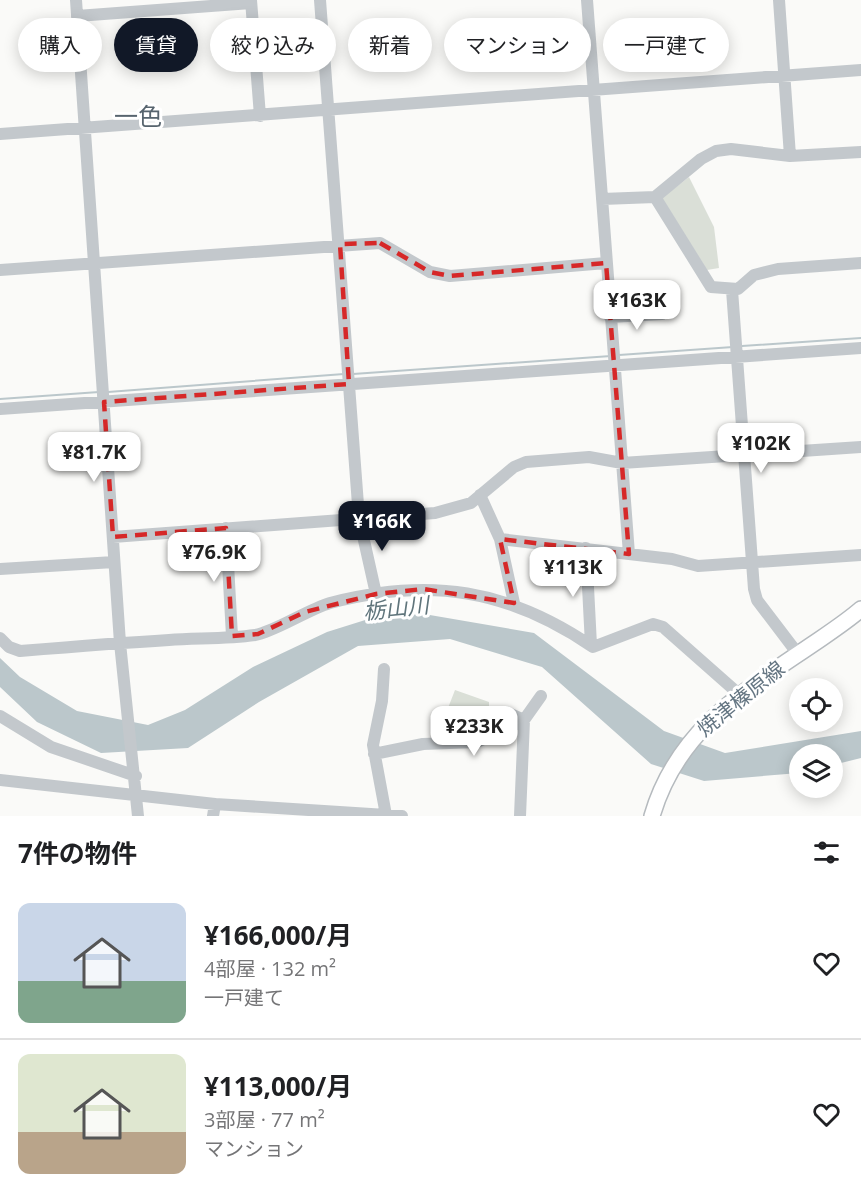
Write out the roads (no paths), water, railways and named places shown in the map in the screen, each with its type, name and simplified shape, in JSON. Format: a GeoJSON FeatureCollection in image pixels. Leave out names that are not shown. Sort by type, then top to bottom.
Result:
{"type":"FeatureCollection","features":[{"type":"Feature","properties":{"kind":"main road","name":"焼津榛原線"},"geometry":{"type":"LineString","coordinates":[[652,816],[663,785],[684,749],[698,731],[740,694],[861,609]]}},
{"type":"Feature","properties":{"kind":"street"},"geometry":{"type":"LineString","coordinates":[[76,0],[120,643],[138,794],[138,816]]}},
{"type":"Feature","properties":{"kind":"street"},"geometry":{"type":"LineString","coordinates":[[320,0],[340,244],[358,518],[376,594]]}},
{"type":"Feature","properties":{"kind":"street"},"geometry":{"type":"LineString","coordinates":[[587,0],[628,554]]}},
{"type":"Feature","properties":{"kind":"street"},"geometry":{"type":"LineString","coordinates":[[779,0],[790,156]]}},
{"type":"Feature","properties":{"kind":"street"},"geometry":{"type":"LineString","coordinates":[[76,16],[251,1],[260,116]]}},
{"type":"Feature","properties":{"kind":"street"},"geometry":{"type":"LineString","coordinates":[[0,134],[784,78],[861,70]]}},
{"type":"Feature","properties":{"kind":"street"},"geometry":{"type":"LineString","coordinates":[[602,198],[655,197],[701,159],[716,151],[731,149],[790,156],[861,152]]}},
{"type":"Feature","properties":{"kind":"street"},"geometry":{"type":"LineString","coordinates":[[655,197],[711,287],[738,289],[754,275],[778,269],[861,263]]}},
{"type":"Feature","properties":{"kind":"street"},"geometry":{"type":"LineString","coordinates":[[0,270],[340,244],[380,243],[430,272],[450,276],[606,264]]}},
{"type":"Feature","properties":{"kind":"street"},"geometry":{"type":"LineString","coordinates":[[732,290],[752,564],[757,600],[798,654]]}},
{"type":"Feature","properties":{"kind":"street"},"geometry":{"type":"LineString","coordinates":[[610,317],[662,314]]}},
{"type":"Feature","properties":{"kind":"street"},"geometry":{"type":"LineString","coordinates":[[0,409],[104,402],[349,378],[614,366],[861,348]]}},
{"type":"Feature","properties":{"kind":"street"},"geometry":{"type":"LineString","coordinates":[[113,537],[435,513],[457,508],[480,495],[514,467],[526,462],[589,457],[622,463],[861,447]]}},
{"type":"Feature","properties":{"kind":"street"},"geometry":{"type":"LineString","coordinates":[[480,495],[500,539],[514,603]]}},
{"type":"Feature","properties":{"kind":"street"},"geometry":{"type":"LineString","coordinates":[[226,528],[232,636]]}},
{"type":"Feature","properties":{"kind":"street"},"geometry":{"type":"LineString","coordinates":[[500,539],[672,559],[698,566],[861,555]]}},
{"type":"Feature","properties":{"kind":"street"},"geometry":{"type":"LineString","coordinates":[[586,548],[591,645]]}},
{"type":"Feature","properties":{"kind":"street"},"geometry":{"type":"LineString","coordinates":[[0,570],[114,562]]}},
{"type":"Feature","properties":{"kind":"street"},"geometry":{"type":"LineString","coordinates":[[0,638],[9,647],[20,651],[258,634],[305,612],[376,594],[423,588],[481,594],[514,603],[565,627],[593,647],[653,624],[663,627],[740,694]]}},
{"type":"Feature","properties":{"kind":"street"},"geometry":{"type":"LineString","coordinates":[[384,669],[382,701],[373,745],[386,815]]}},
{"type":"Feature","properties":{"kind":"street"},"geometry":{"type":"LineString","coordinates":[[374,754],[423,744],[477,742],[524,720],[541,696]]}},
{"type":"Feature","properties":{"kind":"street"},"geometry":{"type":"LineString","coordinates":[[507,712],[524,720]]}},
{"type":"Feature","properties":{"kind":"street"},"geometry":{"type":"LineString","coordinates":[[0,716],[51,747],[136,776]]}},
{"type":"Feature","properties":{"kind":"street"},"geometry":{"type":"LineString","coordinates":[[520,816],[524,720]]}},
{"type":"Feature","properties":{"kind":"street"},"geometry":{"type":"LineString","coordinates":[[0,780],[138,794],[214,810],[402,816]]}},
{"type":"Feature","properties":{"kind":"waterway"},"geometry":{"type":"LineString","coordinates":[[742,346],[861,338]]}},
{"type":"Feature","properties":{"kind":"waterway"},"geometry":{"type":"LineString","coordinates":[[619,355],[733,347]]}},
{"type":"Feature","properties":{"kind":"waterway"},"geometry":{"type":"LineString","coordinates":[[353,374],[611,356]]}},
{"type":"Feature","properties":{"kind":"waterway"},"geometry":{"type":"LineString","coordinates":[[108,392],[344,374]]}},
{"type":"Feature","properties":{"kind":"waterway"},"geometry":{"type":"LineString","coordinates":[[0,399],[99,392]]}},
{"type":"Feature","properties":{"kind":"district","name":"一色"},"geometry":{"type":"Point","coordinates":[138,117]}},
{"type":"Feature","properties":{"kind":"water label","name":"栃山川"},"geometry":{"type":"Point","coordinates":[396,608]}}]}
